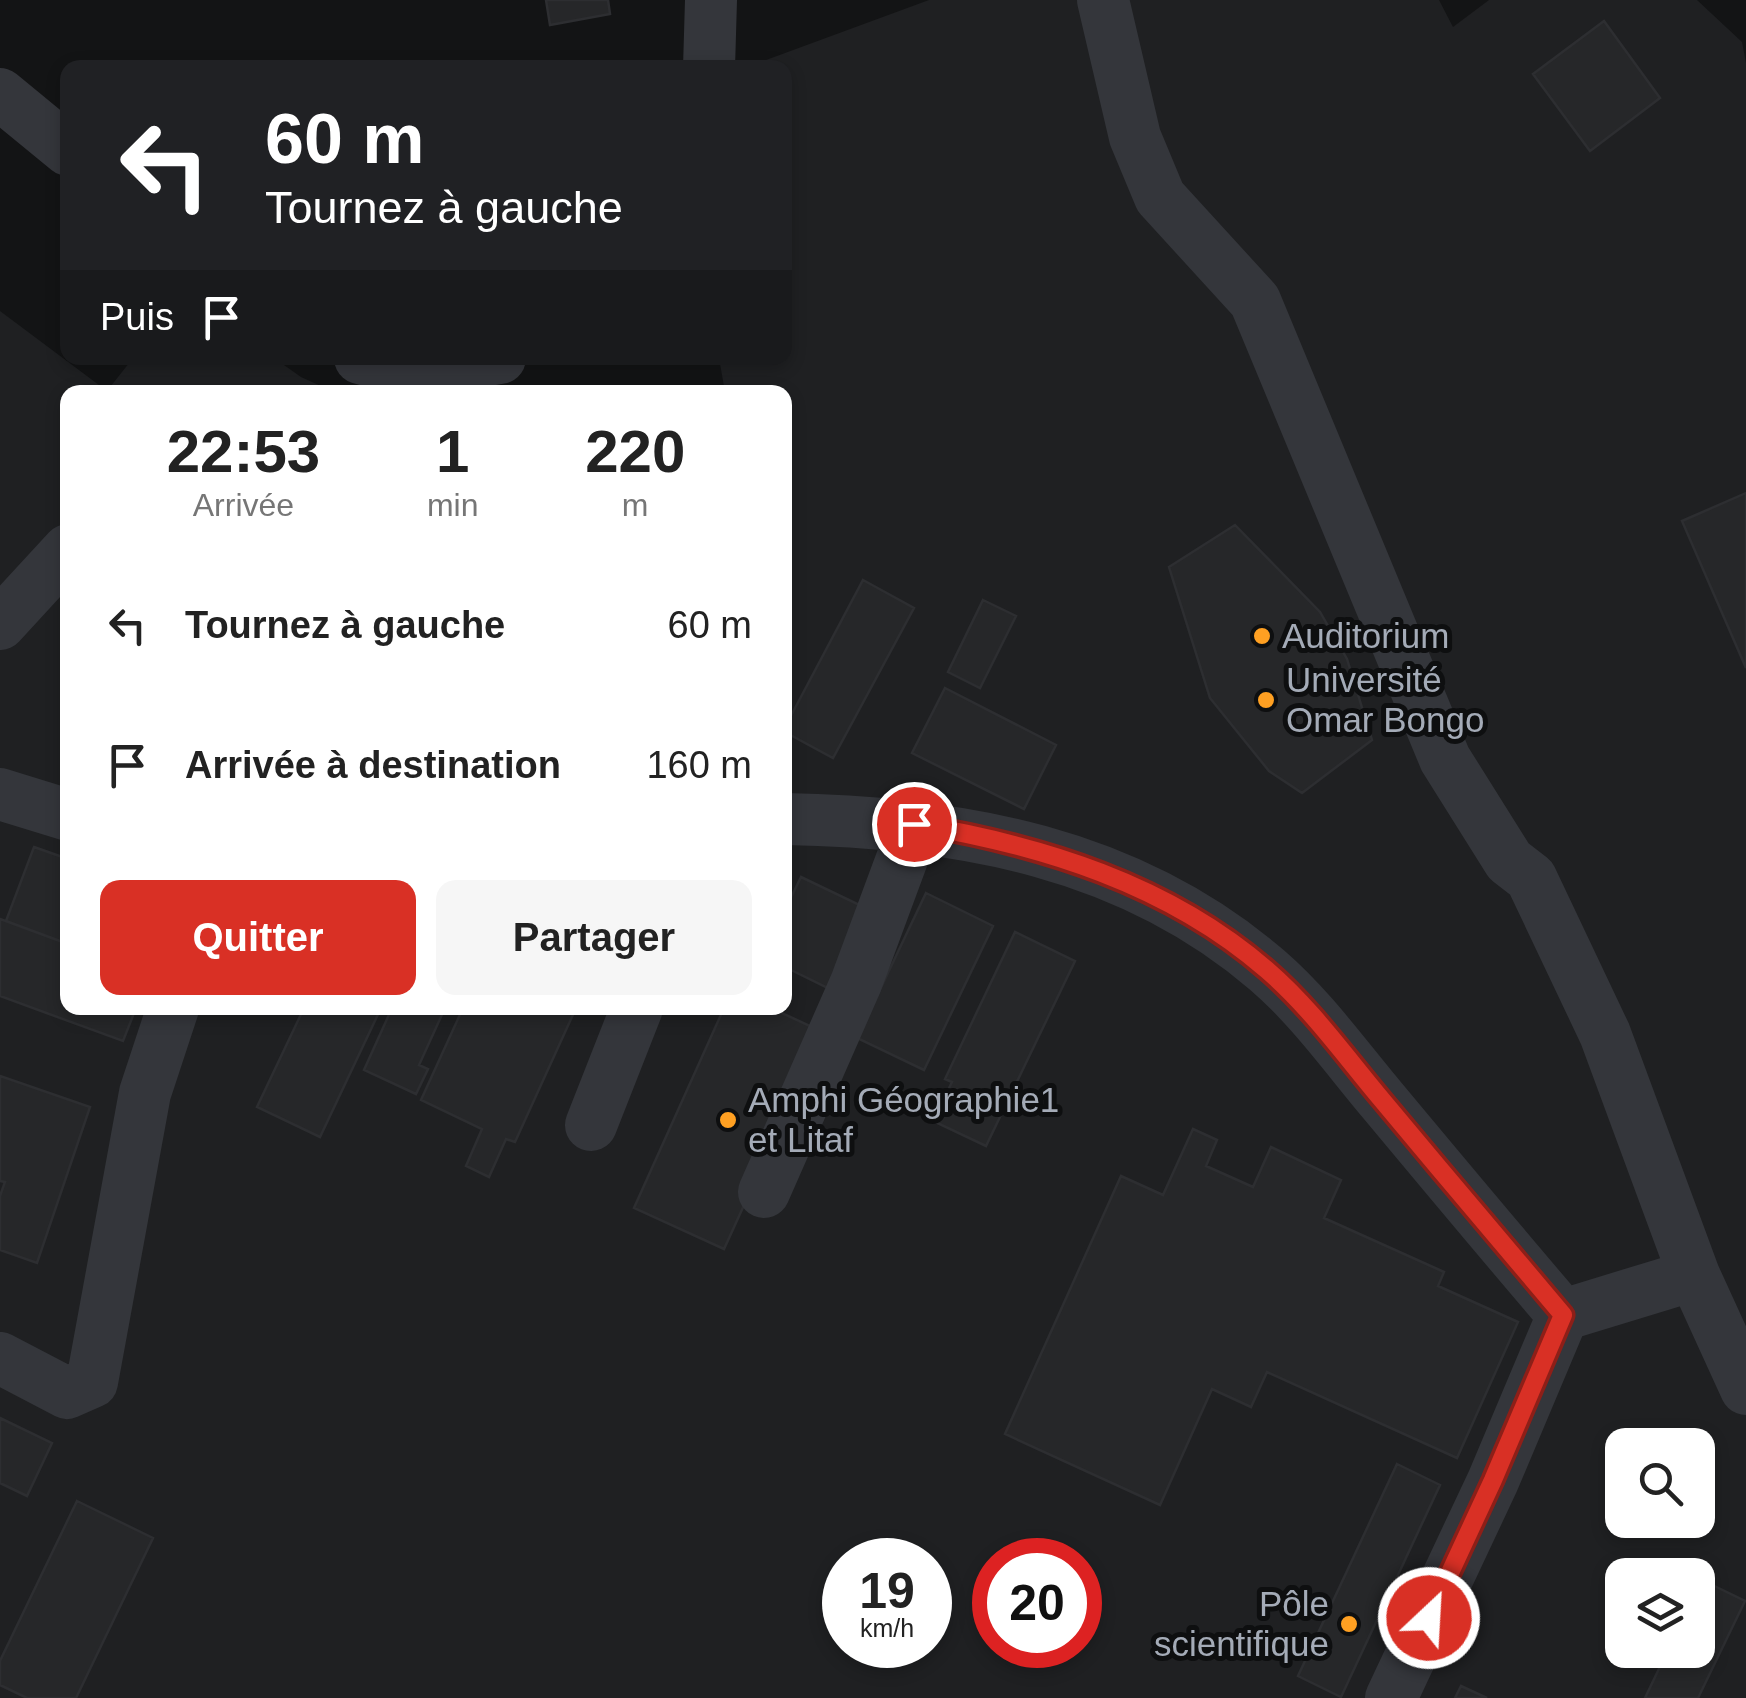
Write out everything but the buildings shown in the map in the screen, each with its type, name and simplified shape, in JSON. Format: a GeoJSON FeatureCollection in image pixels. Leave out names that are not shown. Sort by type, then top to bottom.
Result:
{"type":"FeatureCollection","features":[{"type":"Feature","properties":{"kind":"street"},"geometry":{"type":"LineString","coordinates":[[709,60],[711,0]]}},
{"type":"Feature","properties":{"kind":"street"},"geometry":{"type":"LineString","coordinates":[[1103,0],[1134,137],[1160,196],[1255,300],[1445,759],[1510,861],[1531,878],[1605,1034],[1694,1276],[1746,1389]]}},
{"type":"Feature","properties":{"kind":"street"},"geometry":{"type":"LineString","coordinates":[[0,94],[60,143]]}},
{"type":"Feature","properties":{"kind":"street"},"geometry":{"type":"LineString","coordinates":[[392,365],[441,365]]}},
{"type":"Feature","properties":{"kind":"street"},"geometry":{"type":"LineString","coordinates":[[0,624],[60,559]]}},
{"type":"Feature","properties":{"kind":"street"},"geometry":{"type":"LineString","coordinates":[[0,794],[60,813]]}},
{"type":"Feature","properties":{"kind":"street"},"geometry":{"type":"LineString","coordinates":[[792,818],[914,824],[1030,848],[1090,867],[1150,894],[1210,928],[1266,970],[1318,1020],[1563,1315]]}},
{"type":"Feature","properties":{"kind":"street"},"geometry":{"type":"LineString","coordinates":[[764,1192],[856,983],[914,824]]}},
{"type":"Feature","properties":{"kind":"street"},"geometry":{"type":"LineString","coordinates":[[0,1358],[66,1392],[92,1382],[144,1093],[170,1015]]}},
{"type":"Feature","properties":{"kind":"street"},"geometry":{"type":"LineString","coordinates":[[591,1125],[634,1015]]}},
{"type":"Feature","properties":{"kind":"street"},"geometry":{"type":"LineString","coordinates":[[1563,1315],[1694,1276]]}},
{"type":"Feature","properties":{"kind":"street"},"geometry":{"type":"LineString","coordinates":[[1392,1698],[1493,1480],[1563,1315]]}},
{"type":"Feature","properties":{"kind":"shaded area","name":"Université Omar Bongo"},"geometry":{"type":"Polygon","coordinates":[[[929,0],[1439,0],[1453,27],[1489,0],[1697,0],[1742,42],[1746,63],[1746,1698],[0,1698],[0,311],[60,356],[60,365],[72,365],[99,385],[60,385],[60,1015],[792,1015],[792,385],[724,385],[720,365],[792,365],[792,60],[766,60],[929,0]]]}},
{"type":"Feature","properties":{"kind":"shaded area","name":"Université Omar Bongo"},"geometry":{"type":"Polygon","coordinates":[[[127,365],[284,365],[319,385],[112,385],[127,365]]]}},
{"type":"Feature","properties":{"kind":"place","name":"Auditorium"},"geometry":{"type":"Point","coordinates":[1262,636]}},
{"type":"Feature","properties":{"kind":"place","name":"Université Omar Bongo"},"geometry":{"type":"Point","coordinates":[1266,700]}},
{"type":"Feature","properties":{"kind":"place","name":"Amphi Géographie1 et Litaf"},"geometry":{"type":"Point","coordinates":[728,1120]}},
{"type":"Feature","properties":{"kind":"place","name":"Pôle scientifique"},"geometry":{"type":"Point","coordinates":[1349,1624]}},
{"type":"Feature","properties":{"kind":"route"},"geometry":{"type":"LineString","coordinates":[[914,824],[1030,848],[1090,867],[1150,894],[1210,928],[1266,970],[1318,1020],[1563,1315],[1429,1618]]}}]}
